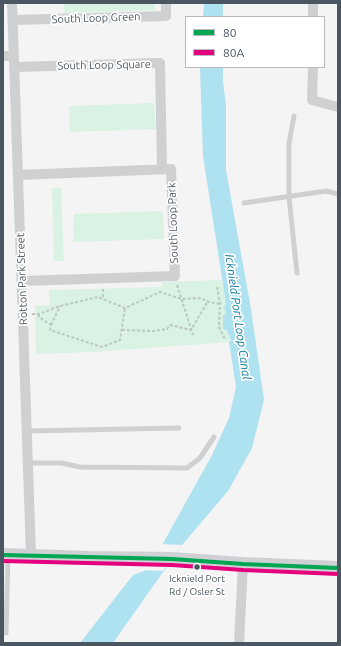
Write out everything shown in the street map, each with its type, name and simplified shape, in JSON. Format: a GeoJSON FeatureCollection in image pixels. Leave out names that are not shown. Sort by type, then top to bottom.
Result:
{"type":"FeatureCollection","features":[{"type":"Feature","properties":{"kind":"main road"},"geometry":{"type":"LineString","coordinates":[[5,555],[172,559],[338,568]]}},
{"type":"Feature","properties":{"kind":"street","name":"Rotton Park Street"},"geometry":{"type":"LineString","coordinates":[[12,3],[31,555]]}},
{"type":"Feature","properties":{"kind":"street","name":"South Loop Green"},"geometry":{"type":"LineString","coordinates":[[13,20],[166,16],[166,3]]}},
{"type":"Feature","properties":{"kind":"street"},"geometry":{"type":"LineString","coordinates":[[313,3],[313,16]]}},
{"type":"Feature","properties":{"kind":"street"},"geometry":{"type":"LineString","coordinates":[[3,56],[14,56]]}},
{"type":"Feature","properties":{"kind":"street","name":"South Loop Square"},"geometry":{"type":"LineString","coordinates":[[15,67],[160,63],[162,169]]}},
{"type":"Feature","properties":{"kind":"street"},"geometry":{"type":"LineString","coordinates":[[313,68],[312,100],[338,107]]}},
{"type":"Feature","properties":{"kind":"street","name":"South Loop Park"},"geometry":{"type":"LineString","coordinates":[[18,175],[171,169],[175,276],[22,281]]}},
{"type":"Feature","properties":{"kind":"street"},"geometry":{"type":"LineString","coordinates":[[239,643],[243,564]]}},
{"type":"Feature","properties":{"kind":"lane"},"geometry":{"type":"LineString","coordinates":[[294,116],[289,144],[289,196],[297,273]]}},
{"type":"Feature","properties":{"kind":"lane"},"geometry":{"type":"LineString","coordinates":[[244,203],[326,192],[338,194]]}},
{"type":"Feature","properties":{"kind":"lane"},"geometry":{"type":"LineString","coordinates":[[27,431],[180,428]]}},
{"type":"Feature","properties":{"kind":"lane"},"geometry":{"type":"LineString","coordinates":[[28,462],[61,463],[80,467],[187,468],[200,458],[214,438]]}},
{"type":"Feature","properties":{"kind":"lane"},"geometry":{"type":"LineString","coordinates":[[5,555],[6,633]]}},
{"type":"Feature","properties":{"kind":"path"},"geometry":{"type":"LineString","coordinates":[[175,276],[193,335]]}},
{"type":"Feature","properties":{"kind":"path"},"geometry":{"type":"LineString","coordinates":[[217,287],[220,304],[219,327],[225,339]]}},
{"type":"Feature","properties":{"kind":"path"},"geometry":{"type":"LineString","coordinates":[[23,314],[39,314],[60,306],[98,297],[125,308],[160,292],[182,299],[202,298],[220,304]]}},
{"type":"Feature","properties":{"kind":"path"},"geometry":{"type":"LineString","coordinates":[[191,330],[208,301]]}},
{"type":"Feature","properties":{"kind":"path"},"geometry":{"type":"LineString","coordinates":[[60,306],[50,330],[102,347],[120,340],[125,308]]}},
{"type":"Feature","properties":{"kind":"path"},"geometry":{"type":"LineString","coordinates":[[39,314],[39,317],[51,325]]}},
{"type":"Feature","properties":{"kind":"path"},"geometry":{"type":"LineString","coordinates":[[122,330],[153,331],[167,329],[170,325],[191,330]]}},
{"type":"Feature","properties":{"kind":"green space"},"geometry":{"type":"Polygon","coordinates":[[[155,3],[155,10],[64,13],[64,4],[155,3]]]}},
{"type":"Feature","properties":{"kind":"green space"},"geometry":{"type":"Polygon","coordinates":[[[154,103],[156,129],[70,132],[69,106],[154,103]]]}},
{"type":"Feature","properties":{"kind":"green space"},"geometry":{"type":"Polygon","coordinates":[[[52,188],[61,188],[64,261],[54,261],[52,188]]]}},
{"type":"Feature","properties":{"kind":"green space"},"geometry":{"type":"Polygon","coordinates":[[[163,211],[164,239],[73,242],[74,214],[163,211]]]}},
{"type":"Feature","properties":{"kind":"green space"},"geometry":{"type":"Polygon","coordinates":[[[222,280],[226,304],[225,329],[227,330],[231,342],[92,352],[36,354],[35,306],[50,305],[49,290],[162,287],[162,282],[222,280]]]}},
{"type":"Feature","properties":{"kind":"water"},"geometry":{"type":"Polygon","coordinates":[[[204,3],[223,3],[223,16],[203,16],[204,3]]]}},
{"type":"Feature","properties":{"kind":"water","name":"Icknield Port Loop Canal"},"geometry":{"type":"Polygon","coordinates":[[[200,68],[223,68],[226,105],[226,170],[251,309],[264,400],[252,448],[228,491],[182,545],[113,643],[80,643],[133,575],[144,571],[161,547],[212,455],[229,418],[236,387],[229,342],[231,341],[227,330],[223,329],[223,316],[225,315],[226,310],[224,309],[226,304],[203,156],[200,68]]]}},
{"type":"Feature","properties":{"kind":"pier"},"geometry":{"type":"Polygon","coordinates":[[[160,544],[182,545],[163,571],[140,570],[142,570],[160,544]]]}},
{"type":"Feature","properties":{"kind":"transit line","name":"80"},"geometry":{"type":"LineString","coordinates":[[3,555],[172,559],[338,568]]}},
{"type":"Feature","properties":{"kind":"transit line","name":"80A"},"geometry":{"type":"LineString","coordinates":[[3,561],[172,565],[338,574]]}},
{"type":"Feature","properties":{"kind":"place","name":"Icknield Port Rd / Osler St"},"geometry":{"type":"Point","coordinates":[197,567]}}]}
